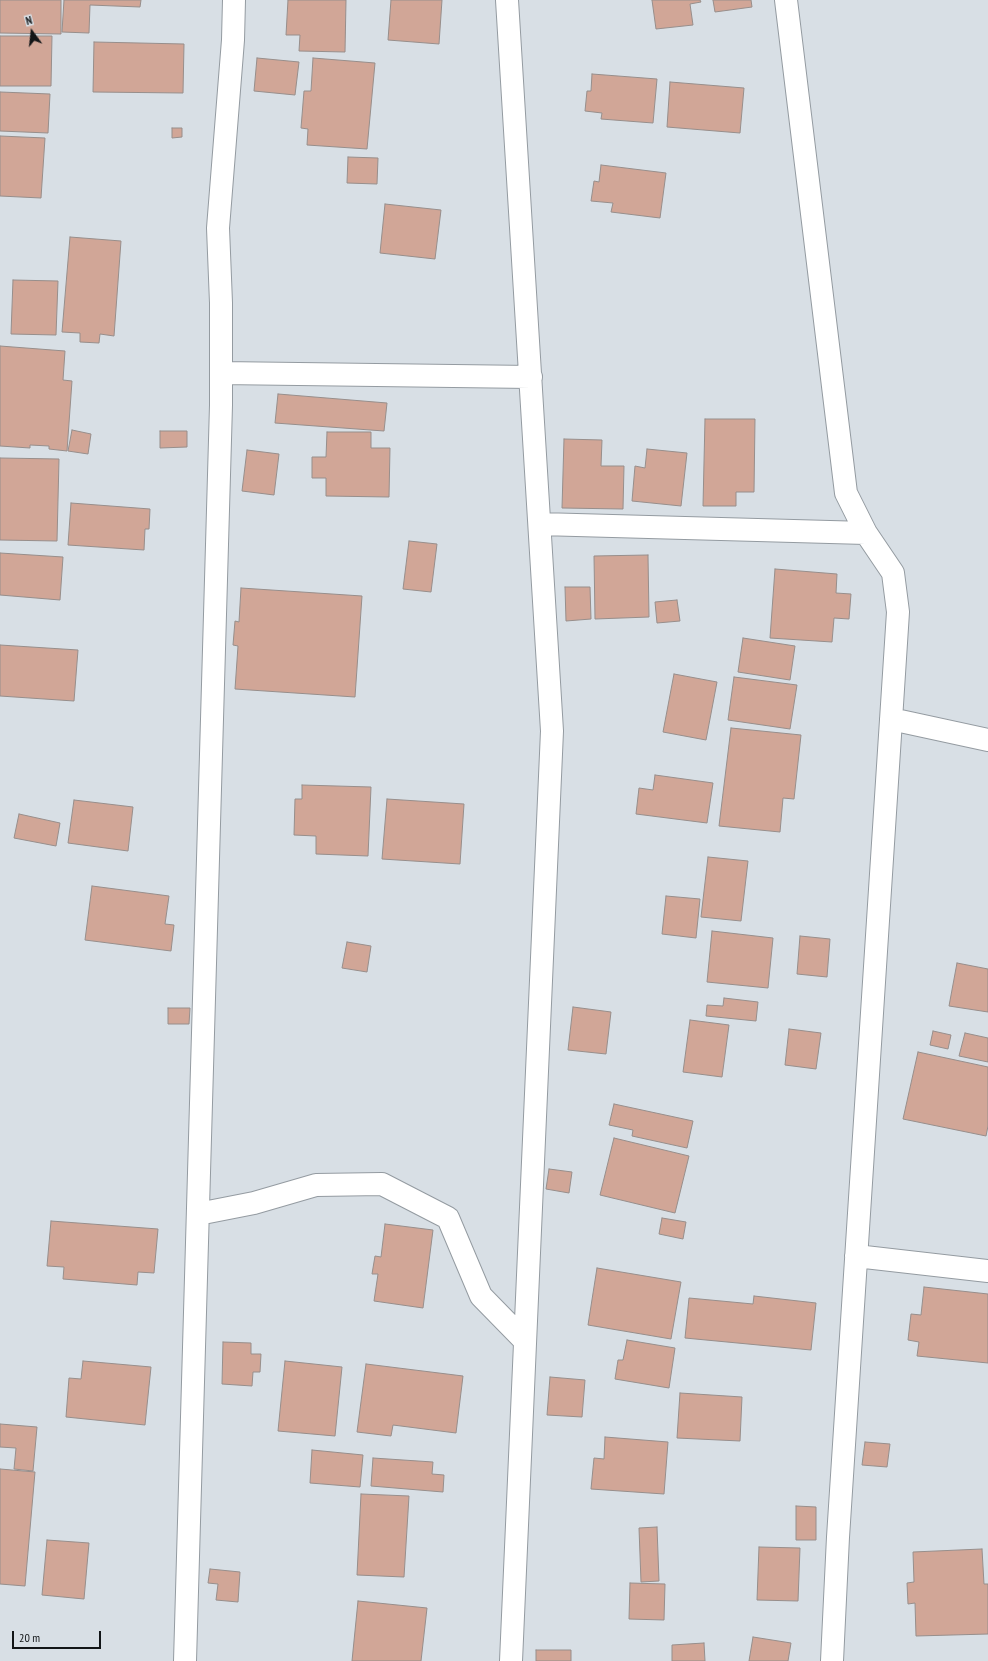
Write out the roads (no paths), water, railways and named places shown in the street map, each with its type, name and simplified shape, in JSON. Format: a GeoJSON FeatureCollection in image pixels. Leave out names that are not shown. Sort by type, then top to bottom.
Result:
{"type":"FeatureCollection","features":[{"type":"Feature","properties":{"kind":"street"},"geometry":{"type":"LineString","coordinates":[[185,1661],[221,373],[218,228],[233,40],[234,0]]}},
{"type":"Feature","properties":{"kind":"street"},"geometry":{"type":"LineString","coordinates":[[508,0],[552,731],[511,1661]]}},
{"type":"Feature","properties":{"kind":"street"},"geometry":{"type":"LineString","coordinates":[[786,0],[846,493],[866,533],[893,573],[898,612],[838,1537],[832,1661]]}},
{"type":"Feature","properties":{"kind":"street"},"geometry":{"type":"LineString","coordinates":[[221,373],[531,377]]}},
{"type":"Feature","properties":{"kind":"street"},"geometry":{"type":"LineString","coordinates":[[540,524],[866,533]]}},
{"type":"Feature","properties":{"kind":"street"},"geometry":{"type":"LineString","coordinates":[[891,719],[988,740]]}},
{"type":"Feature","properties":{"kind":"street"},"geometry":{"type":"LineString","coordinates":[[198,1214],[254,1202],[316,1185],[382,1184],[448,1218],[480,1296],[525,1341]]}},
{"type":"Feature","properties":{"kind":"street"},"geometry":{"type":"LineString","coordinates":[[856,1256],[988,1271]]}}]}
